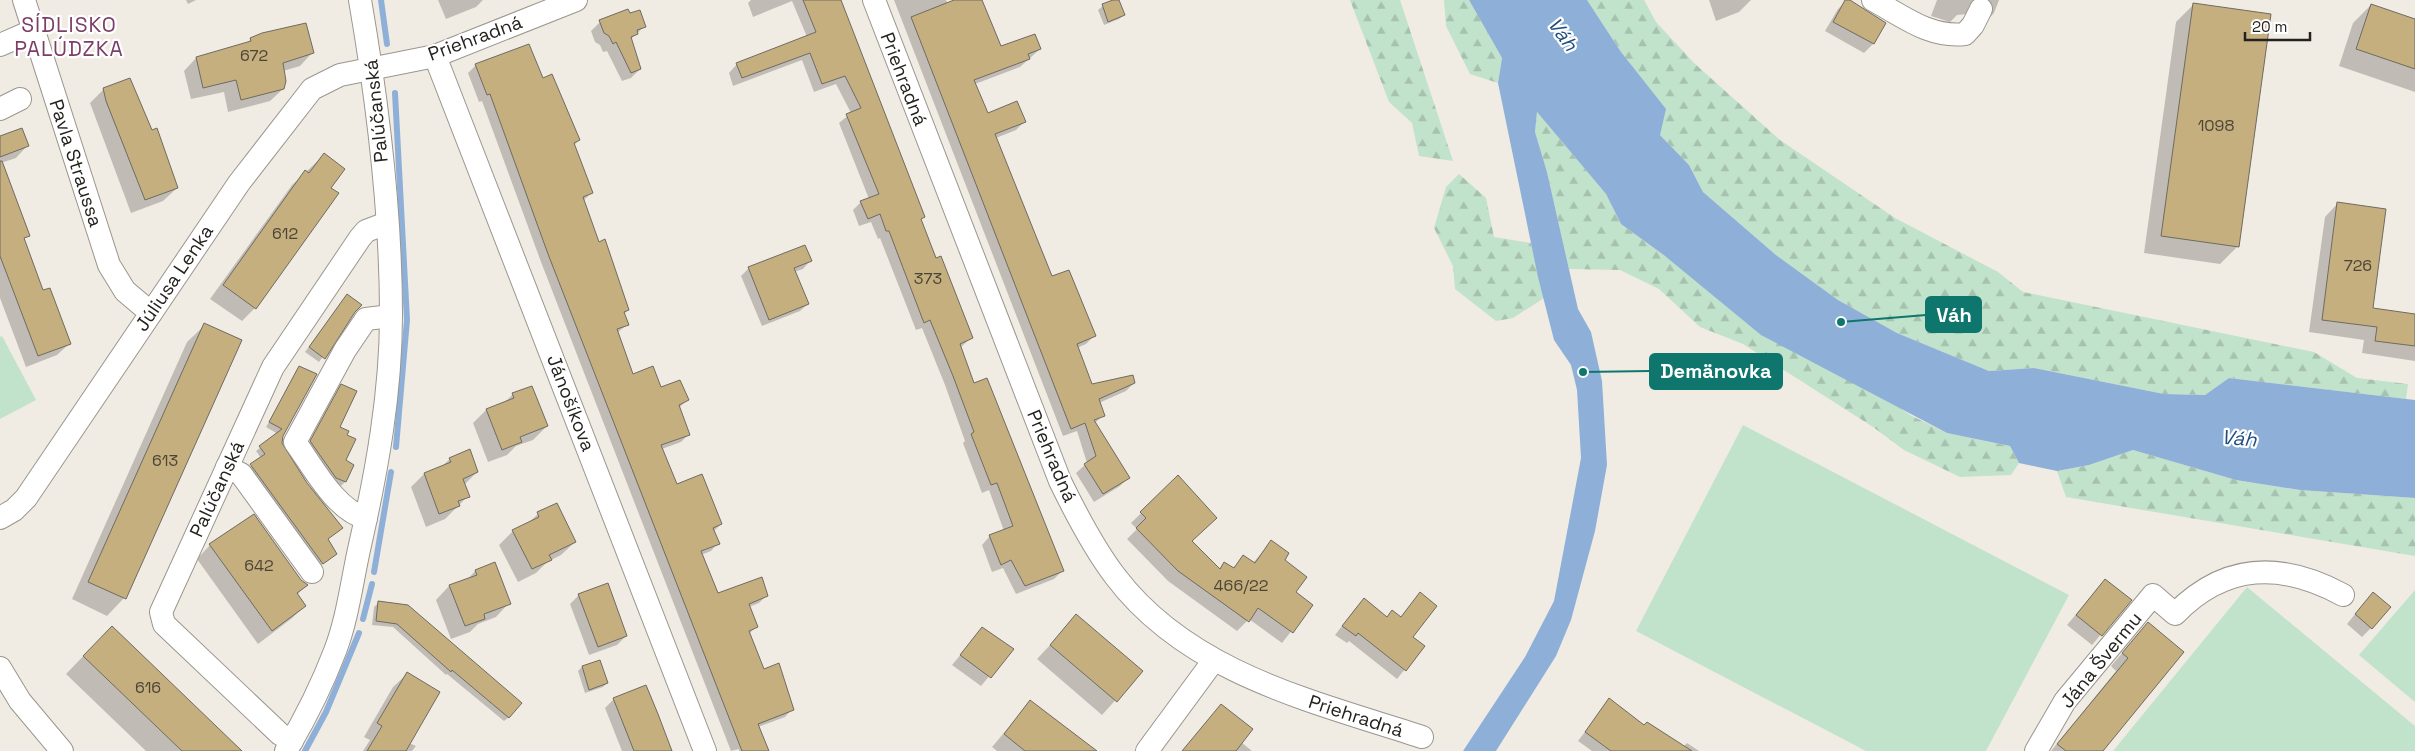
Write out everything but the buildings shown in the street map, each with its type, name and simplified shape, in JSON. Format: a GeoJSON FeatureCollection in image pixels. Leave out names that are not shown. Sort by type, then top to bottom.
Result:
{"type":"FeatureCollection","features":[{"type":"Feature","properties":{"kind":"street","name":"Pavla Straussa"},"geometry":{"type":"LineString","coordinates":[[24,0],[32,31],[109,265],[125,291],[151,313]]}},
{"type":"Feature","properties":{"kind":"street","name":"Palúčanská"},"geometry":{"type":"LineString","coordinates":[[360,0],[372,68],[387,223],[391,316],[379,460],[336,650],[289,746],[280,734],[164,624],[161,612],[273,367],[360,238],[366,231],[387,223]]}},
{"type":"Feature","properties":{"kind":"street","name":"Priehradná"},"geometry":{"type":"LineString","coordinates":[[372,68],[435,56],[576,0]]}},
{"type":"Feature","properties":{"kind":"street","name":"Priehradná"},"geometry":{"type":"LineString","coordinates":[[874,0],[1071,503],[1099,554],[1115,577],[1133,597],[1193,648],[1246,677],[1287,693],[1422,737]]}},
{"type":"Feature","properties":{"kind":"street"},"geometry":{"type":"LineString","coordinates":[[1873,0],[1933,33],[1949,36],[1965,34],[1973,25],[1981,9]]}},
{"type":"Feature","properties":{"kind":"street"},"geometry":{"type":"LineString","coordinates":[[0,45],[32,31]]}},
{"type":"Feature","properties":{"kind":"street","name":"Jánošíkova"},"geometry":{"type":"LineString","coordinates":[[435,56],[705,751]]}},
{"type":"Feature","properties":{"kind":"street","name":"Júliusa Lenka"},"geometry":{"type":"LineString","coordinates":[[0,518],[14,510],[26,498],[238,182],[312,89],[340,75],[372,68]]}},
{"type":"Feature","properties":{"kind":"street"},"geometry":{"type":"LineString","coordinates":[[366,518],[354,515],[339,502],[295,442],[345,350],[366,319],[391,316]]}},
{"type":"Feature","properties":{"kind":"street"},"geometry":{"type":"LineString","coordinates":[[228,466],[241,474],[312,572]]}},
{"type":"Feature","properties":{"kind":"street","name":"Jána Švermu"},"geometry":{"type":"LineString","coordinates":[[2036,751],[2065,701],[2152,595],[2175,614],[2208,585],[2233,576],[2274,572],[2321,583],[2343,595]]}},
{"type":"Feature","properties":{"kind":"street"},"geometry":{"type":"LineString","coordinates":[[1147,751],[1214,660]]}},
{"type":"Feature","properties":{"kind":"street"},"geometry":{"type":"LineString","coordinates":[[0,668],[20,701],[62,751]]}},
{"type":"Feature","properties":{"kind":"green space"},"geometry":{"type":"Polygon","coordinates":[[[1350,0],[1400,0],[1453,161],[1419,156],[1412,123],[1389,102],[1350,0]]]}},
{"type":"Feature","properties":{"kind":"green space"},"geometry":{"type":"Polygon","coordinates":[[[1444,0],[1469,0],[1502,58],[1498,83],[1470,74],[1446,26],[1444,0]]]}},
{"type":"Feature","properties":{"kind":"green space"},"geometry":{"type":"Polygon","coordinates":[[[1587,0],[1644,0],[1656,22],[1694,63],[1780,140],[1895,218],[1998,272],[2023,292],[2314,352],[2357,378],[2408,384],[2406,399],[2229,378],[2205,395],[2164,394],[2034,368],[1989,371],[1897,333],[1838,300],[1776,255],[1703,192],[1689,165],[1660,135],[1621,52],[1587,0]]]}},
{"type":"Feature","properties":{"kind":"green space"},"geometry":{"type":"Polygon","coordinates":[[[1537,112],[1606,194],[1621,224],[1665,256],[1912,416],[1947,433],[2010,446],[2019,463],[2011,475],[1960,477],[1904,450],[1873,427],[1743,344],[1700,327],[1659,289],[1620,270],[1569,269],[1547,172],[1535,132],[1537,112]]]}},
{"type":"Feature","properties":{"kind":"green space"},"geometry":{"type":"Polygon","coordinates":[[[1459,174],[1486,198],[1494,237],[1531,243],[1544,298],[1513,318],[1496,321],[1455,289],[1453,266],[1434,228],[1446,187],[1459,174]]]}},
{"type":"Feature","properties":{"kind":"green space"},"geometry":{"type":"Polygon","coordinates":[[[2,336],[36,400],[0,419],[0,337],[2,336]]]}},
{"type":"Feature","properties":{"kind":"green space"},"geometry":{"type":"Polygon","coordinates":[[[1743,425],[2069,595],[1986,751],[1866,751],[1636,631],[1743,425]]]}},
{"type":"Feature","properties":{"kind":"green space"},"geometry":{"type":"Polygon","coordinates":[[[2133,450],[2236,480],[2300,490],[2415,498],[2415,556],[2066,497],[2057,471],[2089,465],[2133,450]]]}},
{"type":"Feature","properties":{"kind":"green space"},"geometry":{"type":"Polygon","coordinates":[[[2247,587],[2415,726],[2415,751],[2113,751],[2247,587]]]}},
{"type":"Feature","properties":{"kind":"green space"},"geometry":{"type":"Polygon","coordinates":[[[2415,590],[2415,702],[2359,655],[2415,590]]]}},
{"type":"Feature","properties":{"kind":"water"},"geometry":{"type":"Polygon","coordinates":[[[1469,0],[1587,0],[1621,52],[1666,109],[1660,135],[1689,165],[1703,192],[1776,255],[1838,300],[1897,333],[1989,371],[2034,368],[2164,394],[2205,395],[2229,378],[2415,400],[2415,498],[2300,490],[2236,480],[2133,450],[2089,465],[2057,471],[2019,463],[2010,446],[1947,433],[1761,335],[1665,256],[1621,224],[1606,194],[1537,112],[1535,132],[1547,172],[1578,309],[1591,332],[1602,381],[1607,465],[1595,531],[1571,620],[1556,656],[1496,751],[1463,751],[1525,657],[1554,601],[1581,458],[1577,390],[1571,365],[1554,340],[1538,277],[1498,83],[1502,58],[1469,0]]]}},
{"type":"Feature","properties":{"kind":"waterway"},"geometry":{"type":"LineString","coordinates":[[381,0],[387,44]]}},
{"type":"Feature","properties":{"kind":"waterway"},"geometry":{"type":"LineString","coordinates":[[395,93],[407,320],[396,447]]}},
{"type":"Feature","properties":{"kind":"waterway"},"geometry":{"type":"LineString","coordinates":[[374,572],[391,472]]}},
{"type":"Feature","properties":{"kind":"waterway"},"geometry":{"type":"LineString","coordinates":[[363,619],[372,584]]}},
{"type":"Feature","properties":{"kind":"waterway"},"geometry":{"type":"LineString","coordinates":[[305,751],[326,712],[359,633]]}},
{"type":"Feature","properties":{"kind":"place","name":"Váh"},"geometry":{"type":"Point","coordinates":[1841,322]}},
{"type":"Feature","properties":{"kind":"place","name":"Demänovka"},"geometry":{"type":"Point","coordinates":[1583,372]}},
{"type":"Feature","properties":{"kind":"district","name":"SÍDLISKO PALÚDZKA"},"geometry":{"type":"Point","coordinates":[69,36]}}]}
